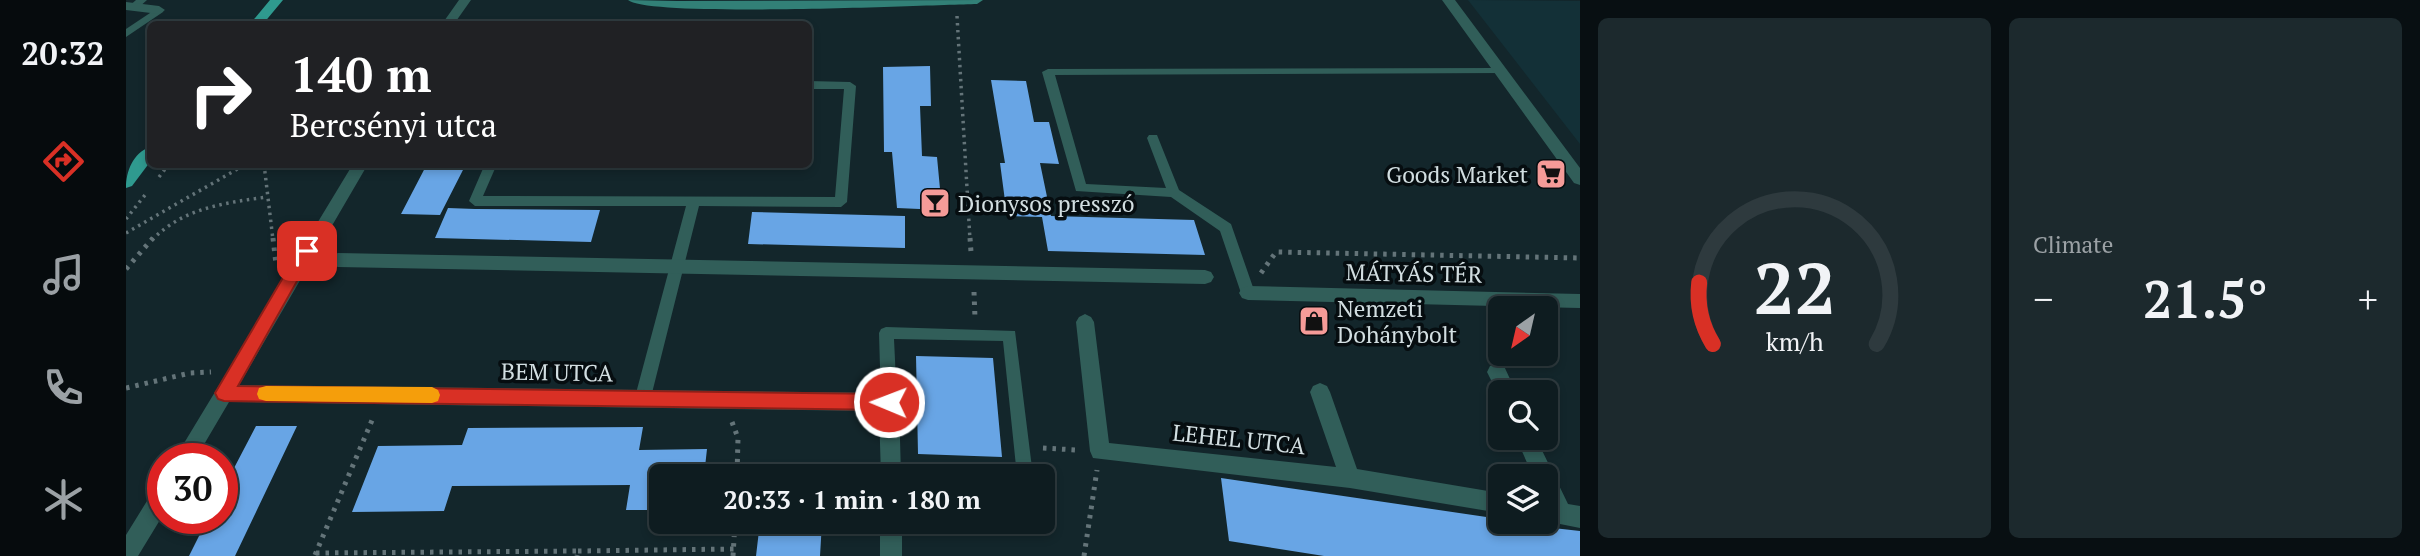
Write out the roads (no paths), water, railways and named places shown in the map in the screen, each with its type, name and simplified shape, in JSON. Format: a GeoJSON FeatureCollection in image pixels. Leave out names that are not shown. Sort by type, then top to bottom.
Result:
{"type":"FeatureCollection","features":[{"type":"Feature","properties":{"kind":"main road"},"geometry":{"type":"LineString","coordinates":[[259,21],[277,0]]}},
{"type":"Feature","properties":{"kind":"main road"},"geometry":{"type":"LineString","coordinates":[[634,0],[677,5],[977,0]]}},
{"type":"Feature","properties":{"kind":"main road"},"geometry":{"type":"LineString","coordinates":[[126,183],[147,156]]}},
{"type":"Feature","properties":{"kind":"street"},"geometry":{"type":"LineString","coordinates":[[450,21],[465,0]]}},
{"type":"Feature","properties":{"kind":"street"},"geometry":{"type":"LineString","coordinates":[[1448,0],[1580,179]]}},
{"type":"Feature","properties":{"kind":"street"},"geometry":{"type":"LineString","coordinates":[[133,4],[159,10]]}},
{"type":"Feature","properties":{"kind":"street"},"geometry":{"type":"LineString","coordinates":[[194,443],[358,168]]}},
{"type":"Feature","properties":{"kind":"street"},"geometry":{"type":"LineString","coordinates":[[338,260],[1205,277]]}},
{"type":"Feature","properties":{"kind":"street","name":"MÁTYÁS TÉR"},"geometry":{"type":"LineString","coordinates":[[1248,293],[1580,301]]}},
{"type":"Feature","properties":{"kind":"street","name":"LEHEL UTCA"},"geometry":{"type":"LineString","coordinates":[[1085,322],[1100,451],[1350,478],[1488,501]]}},
{"type":"Feature","properties":{"kind":"street"},"geometry":{"type":"LineString","coordinates":[[1497,372],[1501,380]]}},
{"type":"Feature","properties":{"kind":"street"},"geometry":{"type":"LineString","coordinates":[[1320,392],[1350,478]]}},
{"type":"Feature","properties":{"kind":"street","name":"BEM UTCA"},"geometry":{"type":"LineString","coordinates":[[224,393],[889,402]]}},
{"type":"Feature","properties":{"kind":"street"},"geometry":{"type":"LineString","coordinates":[[889,402],[891,464]]}},
{"type":"Feature","properties":{"kind":"street"},"geometry":{"type":"LineString","coordinates":[[126,555],[147,521]]}},
{"type":"Feature","properties":{"kind":"street"},"geometry":{"type":"LineString","coordinates":[[891,534],[891,556]]}},
{"type":"Feature","properties":{"kind":"lane"},"geometry":{"type":"LineString","coordinates":[[126,34],[159,10]]}},
{"type":"Feature","properties":{"kind":"lane"},"geometry":{"type":"LineString","coordinates":[[1248,293],[1226,228],[1174,193],[1080,188],[1048,72],[1500,71]]}},
{"type":"Feature","properties":{"kind":"lane"},"geometry":{"type":"LineString","coordinates":[[489,168],[475,201],[841,202],[850,86],[812,86]]}},
{"type":"Feature","properties":{"kind":"lane"},"geometry":{"type":"LineString","coordinates":[[1153,138],[1174,193]]}},
{"type":"Feature","properties":{"kind":"lane"},"geometry":{"type":"LineString","coordinates":[[643,397],[694,202]]}},
{"type":"Feature","properties":{"kind":"lane"},"geometry":{"type":"LineString","coordinates":[[889,402],[886,333],[1010,335],[1024,464]]}},
{"type":"Feature","properties":{"kind":"place","name":"Goods Market"},"geometry":{"type":"Point","coordinates":[1551,174]}},
{"type":"Feature","properties":{"kind":"place","name":"Dionysos presszó"},"geometry":{"type":"Point","coordinates":[935,203]}},
{"type":"Feature","properties":{"kind":"place","name":"Nemzeti Dohánybolt"},"geometry":{"type":"Point","coordinates":[1314,321]}}]}
